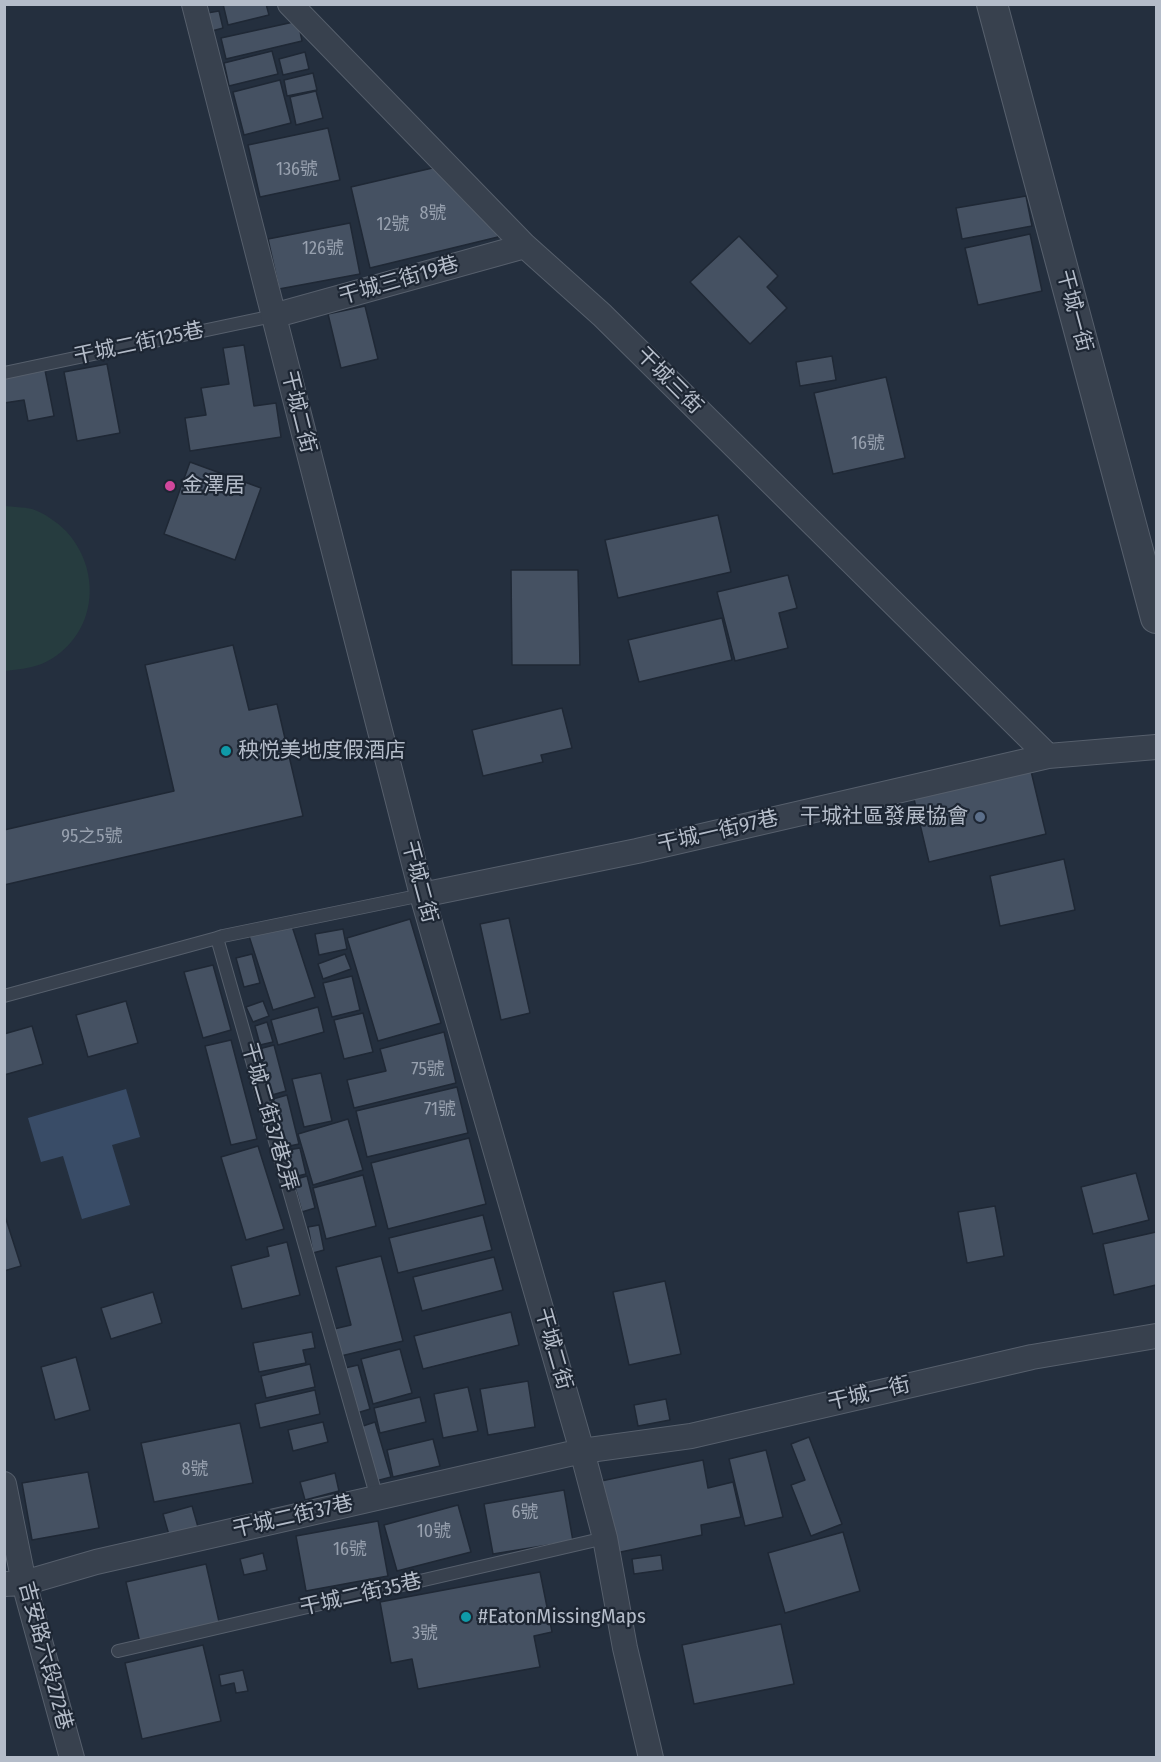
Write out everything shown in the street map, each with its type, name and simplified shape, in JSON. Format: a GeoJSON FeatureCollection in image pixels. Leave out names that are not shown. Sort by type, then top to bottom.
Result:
{"type":"FeatureCollection","features":[{"type":"Feature","properties":{"kind":"street","name":"干城二街"},"geometry":{"type":"LineString","coordinates":[[194,4],[422,896],[605,1538],[625,1648],[651,1758]]}},
{"type":"Feature","properties":{"kind":"street","name":"干城三街"},"geometry":{"type":"LineString","coordinates":[[290,4],[525,246],[602,315],[1048,756]]}},
{"type":"Feature","properties":{"kind":"street","name":"干城一街"},"geometry":{"type":"LineString","coordinates":[[992,4],[1156,618]]}},
{"type":"Feature","properties":{"kind":"street","name":"干城三街19巷"},"geometry":{"type":"LineString","coordinates":[[273,316],[525,246]]}},
{"type":"Feature","properties":{"kind":"street","name":"干城一街97巷"},"geometry":{"type":"LineString","coordinates":[[422,896],[637,851],[1048,756],[1156,747]]}},
{"type":"Feature","properties":{"kind":"street","name":"干城一街"},"geometry":{"type":"LineString","coordinates":[[582,1451],[691,1436],[1032,1357],[1156,1336]]}},
{"type":"Feature","properties":{"kind":"street","name":"干城二街37巷"},"geometry":{"type":"LineString","coordinates":[[14,1584],[96,1562],[582,1451]]}},
{"type":"Feature","properties":{"kind":"street","name":"吉安路六段272巷"},"geometry":{"type":"LineString","coordinates":[[4,1484],[14,1584],[72,1758]]}},
{"type":"Feature","properties":{"kind":"lane","name":"干城二街125巷"},"geometry":{"type":"LineString","coordinates":[[4,373],[273,316]]}},
{"type":"Feature","properties":{"kind":"lane"},"geometry":{"type":"LineString","coordinates":[[4,996],[223,936],[422,896]]}},
{"type":"Feature","properties":{"kind":"lane","name":"干城二街37巷2弄"},"geometry":{"type":"LineString","coordinates":[[217,938],[377,1498]]}},
{"type":"Feature","properties":{"kind":"lane","name":"干城二街35巷"},"geometry":{"type":"LineString","coordinates":[[118,1651],[605,1538]]}},
{"type":"Feature","properties":{"kind":"green space"},"geometry":{"type":"Polygon","coordinates":[[[5,506],[37,511],[66,531],[77,546],[85,563],[90,598],[79,631],[68,646],[41,664],[5,671],[5,506]]]}},
{"type":"Feature","properties":{"kind":"water"},"geometry":{"type":"Polygon","coordinates":[[[126,1089],[140,1137],[112,1145],[130,1205],[82,1219],[63,1156],[41,1162],[28,1118],[126,1089]]]}},
{"type":"Feature","properties":{"kind":"building"},"geometry":{"type":"Polygon","coordinates":[[[223,4],[266,4],[269,15],[228,25],[223,4]]]}},
{"type":"Feature","properties":{"kind":"building"},"geometry":{"type":"Polygon","coordinates":[[[219,11],[223,28],[212,31],[207,13],[219,11]]]}},
{"type":"Feature","properties":{"kind":"building"},"geometry":{"type":"Polygon","coordinates":[[[298,21],[302,41],[226,59],[221,38],[298,21]]]}},
{"type":"Feature","properties":{"kind":"building"},"geometry":{"type":"Polygon","coordinates":[[[272,51],[278,74],[229,86],[224,63],[272,51]]]}},
{"type":"Feature","properties":{"kind":"building"},"geometry":{"type":"Polygon","coordinates":[[[305,52],[309,69],[283,75],[279,59],[305,52]]]}},
{"type":"Feature","properties":{"kind":"building"},"geometry":{"type":"Polygon","coordinates":[[[313,73],[317,90],[287,96],[284,80],[313,73]]]}},
{"type":"Feature","properties":{"kind":"building"},"geometry":{"type":"Polygon","coordinates":[[[280,80],[291,123],[244,135],[233,92],[280,80]]]}},
{"type":"Feature","properties":{"kind":"building"},"geometry":{"type":"Polygon","coordinates":[[[316,91],[323,118],[296,125],[290,97],[316,91]]]}},
{"type":"Feature","properties":{"kind":"building"},"geometry":{"type":"Polygon","coordinates":[[[328,128],[340,180],[260,197],[248,145],[328,128]]]}},
{"type":"Feature","properties":{"kind":"building"},"geometry":{"type":"Polygon","coordinates":[[[441,166],[493,217],[498,237],[370,268],[351,187],[441,166]]]}},
{"type":"Feature","properties":{"kind":"building"},"geometry":{"type":"Polygon","coordinates":[[[1026,196],[1032,226],[962,239],[956,208],[1026,196]]]}},
{"type":"Feature","properties":{"kind":"building"},"geometry":{"type":"Polygon","coordinates":[[[350,223],[360,274],[279,289],[268,239],[350,223]]]}},
{"type":"Feature","properties":{"kind":"building"},"geometry":{"type":"Polygon","coordinates":[[[1030,234],[1042,291],[978,305],[965,248],[1030,234]]]}},
{"type":"Feature","properties":{"kind":"building"},"geometry":{"type":"Polygon","coordinates":[[[739,236],[778,276],[767,287],[787,308],[750,344],[690,282],[739,236]]]}},
{"type":"Feature","properties":{"kind":"building"},"geometry":{"type":"Polygon","coordinates":[[[365,306],[378,359],[341,368],[328,314],[365,306]]]}},
{"type":"Feature","properties":{"kind":"building"},"geometry":{"type":"Polygon","coordinates":[[[244,345],[254,406],[276,403],[281,437],[190,451],[185,418],[206,415],[201,388],[229,384],[223,348],[244,345]]]}},
{"type":"Feature","properties":{"kind":"building"},"geometry":{"type":"Polygon","coordinates":[[[832,356],[836,380],[800,386],[796,362],[832,356]]]}},
{"type":"Feature","properties":{"kind":"building"},"geometry":{"type":"Polygon","coordinates":[[[107,364],[120,433],[77,441],[64,372],[107,364]]]}},
{"type":"Feature","properties":{"kind":"building"},"geometry":{"type":"Polygon","coordinates":[[[45,370],[54,416],[28,421],[24,400],[4,403],[4,378],[45,370]]]}},
{"type":"Feature","properties":{"kind":"building"},"geometry":{"type":"Polygon","coordinates":[[[886,377],[905,458],[833,474],[814,393],[886,377]]]}},
{"type":"Feature","properties":{"kind":"building"},"geometry":{"type":"Polygon","coordinates":[[[190,462],[261,488],[235,560],[164,534],[190,462]]]}},
{"type":"Feature","properties":{"kind":"building"},"geometry":{"type":"Polygon","coordinates":[[[718,515],[731,572],[618,598],[605,540],[718,515]]]}},
{"type":"Feature","properties":{"kind":"building"},"geometry":{"type":"Polygon","coordinates":[[[511,570],[578,570],[580,665],[512,665],[511,570]]]}},
{"type":"Feature","properties":{"kind":"building"},"geometry":{"type":"Polygon","coordinates":[[[788,575],[797,608],[779,613],[788,648],[735,661],[717,592],[788,575]]]}},
{"type":"Feature","properties":{"kind":"building"},"geometry":{"type":"Polygon","coordinates":[[[722,618],[732,660],[639,682],[628,640],[722,618]]]}},
{"type":"Feature","properties":{"kind":"building","name":"秧悦美地度假酒店"},"geometry":{"type":"Polygon","coordinates":[[[233,645],[249,710],[277,704],[303,816],[4,885],[4,830],[174,791],[145,665],[233,645]]]}},
{"type":"Feature","properties":{"kind":"building"},"geometry":{"type":"Polygon","coordinates":[[[562,708],[572,748],[541,755],[543,762],[483,776],[472,730],[562,708]]]}},
{"type":"Feature","properties":{"kind":"building","name":"干城社區發展協會"},"geometry":{"type":"Polygon","coordinates":[[[1031,771],[1046,834],[929,862],[914,799],[1031,771]]]}},
{"type":"Feature","properties":{"kind":"building"},"geometry":{"type":"Polygon","coordinates":[[[1064,859],[1075,910],[1000,926],[990,876],[1064,859]]]}},
{"type":"Feature","properties":{"kind":"building"},"geometry":{"type":"Polygon","coordinates":[[[509,918],[530,1013],[501,1020],[480,924],[509,918]]]}},
{"type":"Feature","properties":{"kind":"building"},"geometry":{"type":"Polygon","coordinates":[[[410,919],[441,1023],[378,1041],[347,938],[410,919]]]}},
{"type":"Feature","properties":{"kind":"building"},"geometry":{"type":"Polygon","coordinates":[[[291,923],[315,997],[273,1010],[249,936],[291,923]]]}},
{"type":"Feature","properties":{"kind":"building"},"geometry":{"type":"Polygon","coordinates":[[[343,929],[347,949],[319,955],[315,934],[343,929]]]}},
{"type":"Feature","properties":{"kind":"building"},"geometry":{"type":"Polygon","coordinates":[[[252,954],[260,983],[244,987],[236,958],[252,954]]]}},
{"type":"Feature","properties":{"kind":"building"},"geometry":{"type":"Polygon","coordinates":[[[345,954],[351,969],[323,979],[318,964],[345,954]]]}},
{"type":"Feature","properties":{"kind":"building"},"geometry":{"type":"Polygon","coordinates":[[[213,965],[231,1030],[203,1038],[184,972],[213,965]]]}},
{"type":"Feature","properties":{"kind":"building"},"geometry":{"type":"Polygon","coordinates":[[[352,976],[360,1010],[332,1017],[323,983],[352,976]]]}},
{"type":"Feature","properties":{"kind":"building"},"geometry":{"type":"Polygon","coordinates":[[[126,1001],[138,1043],[88,1057],[76,1015],[126,1001]]]}},
{"type":"Feature","properties":{"kind":"building"},"geometry":{"type":"Polygon","coordinates":[[[263,1001],[269,1016],[253,1022],[246,1007],[263,1001]]]}},
{"type":"Feature","properties":{"kind":"building"},"geometry":{"type":"Polygon","coordinates":[[[318,1007],[324,1032],[278,1045],[271,1020],[318,1007]]]}},
{"type":"Feature","properties":{"kind":"building"},"geometry":{"type":"Polygon","coordinates":[[[363,1013],[373,1052],[344,1059],[334,1020],[363,1013]]]}},
{"type":"Feature","properties":{"kind":"building"},"geometry":{"type":"Polygon","coordinates":[[[267,1022],[273,1042],[260,1045],[255,1026],[267,1022]]]}},
{"type":"Feature","properties":{"kind":"building"},"geometry":{"type":"Polygon","coordinates":[[[32,1026],[43,1064],[4,1075],[4,1034],[32,1026]]]}},
{"type":"Feature","properties":{"kind":"building"},"geometry":{"type":"Polygon","coordinates":[[[444,1032],[456,1083],[354,1108],[347,1080],[386,1071],[380,1049],[444,1032]]]}},
{"type":"Feature","properties":{"kind":"building"},"geometry":{"type":"Polygon","coordinates":[[[231,1040],[257,1139],[231,1145],[205,1046],[231,1040]]]}},
{"type":"Feature","properties":{"kind":"building"},"geometry":{"type":"Polygon","coordinates":[[[274,1045],[286,1091],[272,1095],[259,1049],[274,1045]]]}},
{"type":"Feature","properties":{"kind":"building"},"geometry":{"type":"Polygon","coordinates":[[[321,1073],[332,1121],[304,1127],[292,1079],[321,1073]]]}},
{"type":"Feature","properties":{"kind":"building"},"geometry":{"type":"Polygon","coordinates":[[[457,1087],[468,1133],[367,1157],[356,1111],[457,1087]]]}},
{"type":"Feature","properties":{"kind":"building"},"geometry":{"type":"Polygon","coordinates":[[[287,1095],[299,1144],[285,1147],[273,1099],[287,1095]]]}},
{"type":"Feature","properties":{"kind":"building"},"geometry":{"type":"Polygon","coordinates":[[[348,1119],[363,1170],[313,1185],[298,1134],[348,1119]]]}},
{"type":"Feature","properties":{"kind":"building"},"geometry":{"type":"Polygon","coordinates":[[[469,1138],[486,1204],[388,1229],[371,1163],[469,1138]]]}},
{"type":"Feature","properties":{"kind":"building"},"geometry":{"type":"Polygon","coordinates":[[[258,1146],[284,1229],[246,1240],[221,1157],[258,1146]]]}},
{"type":"Feature","properties":{"kind":"building"},"geometry":{"type":"Polygon","coordinates":[[[300,1148],[306,1174],[293,1177],[288,1150],[300,1148]]]}},
{"type":"Feature","properties":{"kind":"building"},"geometry":{"type":"Polygon","coordinates":[[[1136,1173],[1149,1220],[1093,1234],[1081,1187],[1136,1173]]]}},
{"type":"Feature","properties":{"kind":"building"},"geometry":{"type":"Polygon","coordinates":[[[363,1175],[376,1226],[326,1239],[313,1188],[363,1175]]]}},
{"type":"Feature","properties":{"kind":"building"},"geometry":{"type":"Polygon","coordinates":[[[307,1176],[315,1208],[302,1212],[293,1180],[307,1176]]]}},
{"type":"Feature","properties":{"kind":"building"},"geometry":{"type":"Polygon","coordinates":[[[995,1206],[1004,1256],[967,1263],[958,1212],[995,1206]]]}},
{"type":"Feature","properties":{"kind":"building"},"geometry":{"type":"Polygon","coordinates":[[[4,1213],[21,1266],[4,1271],[4,1213]]]}},
{"type":"Feature","properties":{"kind":"building"},"geometry":{"type":"Polygon","coordinates":[[[483,1215],[492,1250],[398,1273],[389,1238],[483,1215]]]}},
{"type":"Feature","properties":{"kind":"building"},"geometry":{"type":"Polygon","coordinates":[[[319,1225],[324,1250],[313,1253],[308,1227],[319,1225]]]}},
{"type":"Feature","properties":{"kind":"building"},"geometry":{"type":"Polygon","coordinates":[[[1156,1232],[1156,1285],[1114,1295],[1103,1244],[1156,1232]]]}},
{"type":"Feature","properties":{"kind":"building"},"geometry":{"type":"Polygon","coordinates":[[[287,1242],[300,1295],[242,1309],[231,1266],[269,1256],[267,1247],[287,1242]]]}},
{"type":"Feature","properties":{"kind":"building"},"geometry":{"type":"Polygon","coordinates":[[[381,1256],[403,1341],[341,1356],[334,1329],[351,1325],[336,1267],[381,1256]]]}},
{"type":"Feature","properties":{"kind":"building"},"geometry":{"type":"Polygon","coordinates":[[[494,1257],[503,1290],[422,1311],[413,1277],[494,1257]]]}},
{"type":"Feature","properties":{"kind":"building"},"geometry":{"type":"Polygon","coordinates":[[[665,1281],[681,1354],[629,1365],[613,1292],[665,1281]]]}},
{"type":"Feature","properties":{"kind":"building"},"geometry":{"type":"Polygon","coordinates":[[[153,1292],[162,1323],[111,1339],[101,1308],[153,1292]]]}},
{"type":"Feature","properties":{"kind":"building"},"geometry":{"type":"Polygon","coordinates":[[[511,1312],[519,1345],[423,1369],[414,1336],[511,1312]]]}},
{"type":"Feature","properties":{"kind":"building"},"geometry":{"type":"Polygon","coordinates":[[[312,1332],[315,1348],[303,1350],[306,1363],[259,1372],[253,1343],[312,1332]]]}},
{"type":"Feature","properties":{"kind":"building"},"geometry":{"type":"Polygon","coordinates":[[[400,1349],[412,1393],[373,1404],[361,1359],[400,1349]]]}},
{"type":"Feature","properties":{"kind":"building"},"geometry":{"type":"Polygon","coordinates":[[[76,1357],[90,1410],[55,1420],[41,1367],[76,1357]]]}},
{"type":"Feature","properties":{"kind":"building"},"geometry":{"type":"Polygon","coordinates":[[[310,1364],[315,1387],[266,1398],[261,1376],[310,1364]]]}},
{"type":"Feature","properties":{"kind":"building"},"geometry":{"type":"Polygon","coordinates":[[[358,1365],[370,1409],[357,1413],[345,1368],[358,1365]]]}},
{"type":"Feature","properties":{"kind":"building"},"geometry":{"type":"Polygon","coordinates":[[[528,1381],[535,1427],[488,1435],[480,1389],[528,1381]]]}},
{"type":"Feature","properties":{"kind":"building"},"geometry":{"type":"Polygon","coordinates":[[[468,1387],[478,1431],[443,1438],[434,1394],[468,1387]]]}},
{"type":"Feature","properties":{"kind":"building"},"geometry":{"type":"Polygon","coordinates":[[[315,1390],[320,1414],[260,1428],[255,1404],[315,1390]]]}},
{"type":"Feature","properties":{"kind":"building"},"geometry":{"type":"Polygon","coordinates":[[[420,1397],[426,1422],[380,1433],[374,1408],[420,1397]]]}},
{"type":"Feature","properties":{"kind":"building"},"geometry":{"type":"Polygon","coordinates":[[[666,1399],[670,1420],[638,1426],[634,1405],[666,1399]]]}},
{"type":"Feature","properties":{"kind":"building"},"geometry":{"type":"Polygon","coordinates":[[[323,1422],[328,1442],[293,1451],[288,1430],[323,1422]]]}},
{"type":"Feature","properties":{"kind":"building"},"geometry":{"type":"Polygon","coordinates":[[[375,1422],[391,1477],[376,1481],[360,1427],[375,1422]]]}},
{"type":"Feature","properties":{"kind":"building"},"geometry":{"type":"Polygon","coordinates":[[[240,1423],[253,1483],[154,1502],[141,1443],[240,1423]]]}},
{"type":"Feature","properties":{"kind":"building"},"geometry":{"type":"Polygon","coordinates":[[[809,1437],[842,1524],[811,1536],[791,1485],[805,1480],[791,1444],[809,1437]]]}},
{"type":"Feature","properties":{"kind":"building"},"geometry":{"type":"Polygon","coordinates":[[[433,1439],[440,1466],[393,1477],[387,1450],[433,1439]]]}},
{"type":"Feature","properties":{"kind":"building"},"geometry":{"type":"Polygon","coordinates":[[[766,1450],[783,1517],[745,1526],[729,1459],[766,1450]]]}},
{"type":"Feature","properties":{"kind":"building"},"geometry":{"type":"Polygon","coordinates":[[[703,1460],[708,1488],[733,1482],[741,1517],[701,1525],[702,1535],[616,1553],[601,1481],[703,1460]]]}},
{"type":"Feature","properties":{"kind":"building"},"geometry":{"type":"Polygon","coordinates":[[[88,1472],[99,1528],[32,1540],[22,1483],[88,1472]]]}},
{"type":"Feature","properties":{"kind":"building"},"geometry":{"type":"Polygon","coordinates":[[[335,1473],[339,1491],[305,1500],[300,1482],[335,1473]]]}},
{"type":"Feature","properties":{"kind":"building"},"geometry":{"type":"Polygon","coordinates":[[[564,1490],[573,1541],[493,1554],[484,1504],[564,1490]]]}},
{"type":"Feature","properties":{"kind":"building"},"geometry":{"type":"Polygon","coordinates":[[[458,1505],[471,1552],[397,1571],[384,1525],[458,1505]]]}},
{"type":"Feature","properties":{"kind":"building"},"geometry":{"type":"Polygon","coordinates":[[[192,1506],[198,1527],[169,1535],[163,1514],[192,1506]]]}},
{"type":"Feature","properties":{"kind":"building"},"geometry":{"type":"Polygon","coordinates":[[[378,1521],[388,1576],[306,1591],[296,1536],[378,1521]]]}},
{"type":"Feature","properties":{"kind":"building"},"geometry":{"type":"Polygon","coordinates":[[[843,1532],[860,1591],[785,1613],[768,1553],[843,1532]]]}},
{"type":"Feature","properties":{"kind":"building"},"geometry":{"type":"Polygon","coordinates":[[[263,1553],[267,1570],[244,1575],[240,1559],[263,1553]]]}},
{"type":"Feature","properties":{"kind":"building"},"geometry":{"type":"Polygon","coordinates":[[[661,1555],[663,1570],[634,1574],[632,1559],[661,1555]]]}},
{"type":"Feature","properties":{"kind":"building"},"geometry":{"type":"Polygon","coordinates":[[[206,1564],[220,1626],[140,1643],[126,1582],[206,1564]]]}},
{"type":"Feature","properties":{"kind":"building","name":"#EatonMissingMaps"},"geometry":{"type":"Polygon","coordinates":[[[540,1572],[552,1632],[534,1636],[540,1667],[418,1689],[412,1659],[391,1663],[380,1602],[540,1572]]]}},
{"type":"Feature","properties":{"kind":"building"},"geometry":{"type":"Polygon","coordinates":[[[781,1624],[794,1684],[694,1704],[682,1645],[781,1624]]]}},
{"type":"Feature","properties":{"kind":"building"},"geometry":{"type":"Polygon","coordinates":[[[203,1645],[221,1721],[142,1739],[125,1663],[203,1645]]]}},
{"type":"Feature","properties":{"kind":"building"},"geometry":{"type":"Polygon","coordinates":[[[243,1670],[248,1691],[236,1693],[234,1683],[221,1686],[219,1675],[243,1670]]]}},
{"type":"Feature","properties":{"kind":"place","name":"金澤居"},"geometry":{"type":"Point","coordinates":[170,486]}},
{"type":"Feature","properties":{"kind":"place","name":"秧悦美地度假酒店"},"geometry":{"type":"Point","coordinates":[226,751]}},
{"type":"Feature","properties":{"kind":"place","name":"干城社區發展協會"},"geometry":{"type":"Point","coordinates":[980,817]}},
{"type":"Feature","properties":{"kind":"place","name":"#EatonMissingMaps"},"geometry":{"type":"Point","coordinates":[466,1617]}}]}
